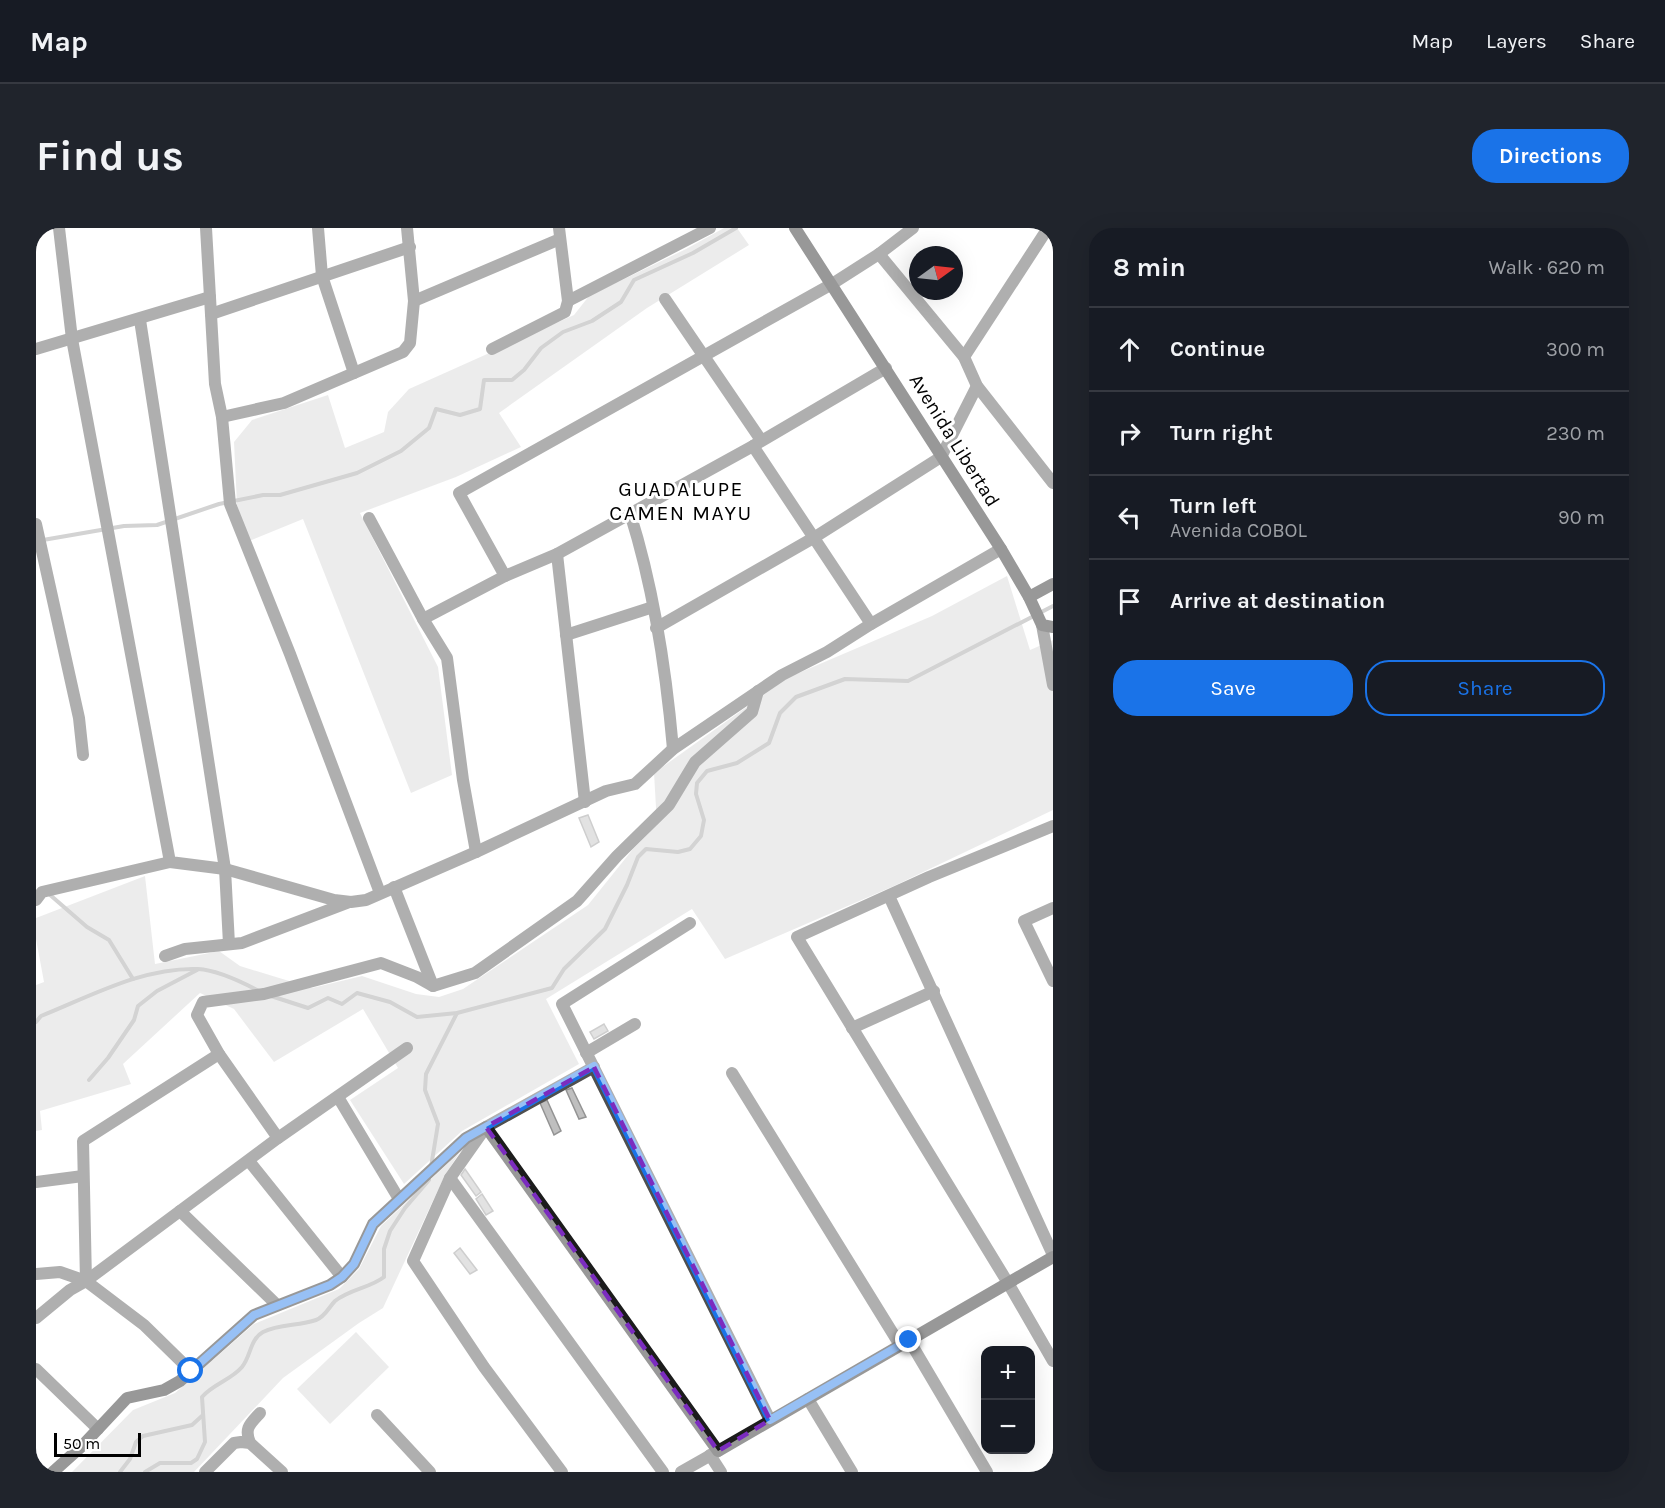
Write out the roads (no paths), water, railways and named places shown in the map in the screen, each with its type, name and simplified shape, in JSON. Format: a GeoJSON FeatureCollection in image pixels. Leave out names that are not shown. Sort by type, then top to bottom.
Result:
{"type":"FeatureCollection","features":[{"type":"Feature","properties":{"kind":"street"},"geometry":{"type":"LineString","coordinates":[[59,228],[72,339],[170,862]]}},
{"type":"Feature","properties":{"kind":"street"},"geometry":{"type":"LineString","coordinates":[[206,228],[215,384],[222,417],[230,504],[290,654],[380,893]]}},
{"type":"Feature","properties":{"kind":"street"},"geometry":{"type":"LineString","coordinates":[[318,228],[322,276],[354,373]]}},
{"type":"Feature","properties":{"kind":"street"},"geometry":{"type":"LineString","coordinates":[[222,417],[284,403],[404,352],[410,343],[414,301],[407,228]]}},
{"type":"Feature","properties":{"kind":"street"},"geometry":{"type":"LineString","coordinates":[[568,301],[710,228]]}},
{"type":"Feature","properties":{"kind":"street","name":"Avenida Libertad"},"geometry":{"type":"LineString","coordinates":[[795,228],[1001,549],[1047,626],[1053,685]]}},
{"type":"Feature","properties":{"kind":"street"},"geometry":{"type":"LineString","coordinates":[[505,576],[459,493],[832,284],[879,254],[912,228]]}},
{"type":"Feature","properties":{"kind":"street"},"geometry":{"type":"LineString","coordinates":[[964,357],[1041,232]]}},
{"type":"Feature","properties":{"kind":"street"},"geometry":{"type":"LineString","coordinates":[[414,301],[559,234],[568,301],[565,312],[492,349]]}},
{"type":"Feature","properties":{"kind":"street"},"geometry":{"type":"LineString","coordinates":[[211,314],[410,247]]}},
{"type":"Feature","properties":{"kind":"street"},"geometry":{"type":"LineString","coordinates":[[879,254],[964,357],[977,386],[1053,483]]}},
{"type":"Feature","properties":{"kind":"street"},"geometry":{"type":"LineString","coordinates":[[36,349],[140,320],[210,297]]}},
{"type":"Feature","properties":{"kind":"street"},"geometry":{"type":"LineString","coordinates":[[664,299],[704,356],[871,624]]}},
{"type":"Feature","properties":{"kind":"street"},"geometry":{"type":"LineString","coordinates":[[140,320],[225,869],[228,944]]}},
{"type":"Feature","properties":{"kind":"street"},"geometry":{"type":"LineString","coordinates":[[423,619],[505,576],[557,554],[757,443],[886,368]]}},
{"type":"Feature","properties":{"kind":"street"},"geometry":{"type":"LineString","coordinates":[[656,628],[815,537],[941,457],[977,386]]}},
{"type":"Feature","properties":{"kind":"street"},"geometry":{"type":"LineString","coordinates":[[630,513],[640,546],[668,689],[673,749]]}},
{"type":"Feature","properties":{"kind":"street"},"geometry":{"type":"LineString","coordinates":[[369,518],[423,619],[447,658],[463,780],[476,852]]}},
{"type":"Feature","properties":{"kind":"street"},"geometry":{"type":"LineString","coordinates":[[36,525],[79,718],[83,755]]}},
{"type":"Feature","properties":{"kind":"street"},"geometry":{"type":"LineString","coordinates":[[165,956],[185,950],[242,943],[351,902],[366,900],[606,791],[635,784],[673,749],[782,675],[827,652],[1001,549]]}},
{"type":"Feature","properties":{"kind":"street"},"geometry":{"type":"LineString","coordinates":[[557,554],[585,802]]}},
{"type":"Feature","properties":{"kind":"street"},"geometry":{"type":"LineString","coordinates":[[1029,597],[1053,584]]}},
{"type":"Feature","properties":{"kind":"street"},"geometry":{"type":"LineString","coordinates":[[566,635],[653,608]]}},
{"type":"Feature","properties":{"kind":"street"},"geometry":{"type":"LineString","coordinates":[[278,1138],[219,1054],[197,1015],[203,1002],[264,994],[381,963],[433,986],[475,973],[577,901],[617,856],[669,805],[695,762],[752,712],[758,691]]}},
{"type":"Feature","properties":{"kind":"street"},"geometry":{"type":"LineString","coordinates":[[1053,826],[929,877],[797,937],[1053,1361]]}},
{"type":"Feature","properties":{"kind":"street"},"geometry":{"type":"LineString","coordinates":[[36,900],[42,892],[170,862],[225,869],[334,900],[351,902]]}},
{"type":"Feature","properties":{"kind":"street"},"geometry":{"type":"LineString","coordinates":[[394,887],[433,986]]}},
{"type":"Feature","properties":{"kind":"street"},"geometry":{"type":"LineString","coordinates":[[681,1472],[1053,1256],[889,896]]}},
{"type":"Feature","properties":{"kind":"street"},"geometry":{"type":"LineString","coordinates":[[1053,908],[1024,921],[1053,981]]}},
{"type":"Feature","properties":{"kind":"street"},"geometry":{"type":"LineString","coordinates":[[690,923],[562,1004],[770,1420]]}},
{"type":"Feature","properties":{"kind":"street"},"geometry":{"type":"LineString","coordinates":[[852,1028],[934,991]]}},
{"type":"Feature","properties":{"kind":"street"},"geometry":{"type":"LineString","coordinates":[[586,1053],[635,1024]]}},
{"type":"Feature","properties":{"kind":"street"},"geometry":{"type":"LineString","coordinates":[[36,1318],[70,1290],[86,1281],[278,1138],[406,1048]]}},
{"type":"Feature","properties":{"kind":"street"},"geometry":{"type":"LineString","coordinates":[[86,1281],[83,1141],[219,1054]]}},
{"type":"Feature","properties":{"kind":"street"},"geometry":{"type":"LineString","coordinates":[[53,1472],[83,1445],[127,1398],[164,1390],[191,1371],[254,1315],[330,1285],[342,1277],[354,1264],[373,1224],[466,1138],[594,1066]]}},
{"type":"Feature","properties":{"kind":"street"},"geometry":{"type":"LineString","coordinates":[[732,1073],[987,1472]]}},
{"type":"Feature","properties":{"kind":"street"},"geometry":{"type":"LineString","coordinates":[[338,1097],[399,1199]]}},
{"type":"Feature","properties":{"kind":"street"},"geometry":{"type":"LineString","coordinates":[[486,1127],[450,1178],[413,1261],[484,1367],[562,1472]]}},
{"type":"Feature","properties":{"kind":"street"},"geometry":{"type":"LineString","coordinates":[[486,1127],[714,1453],[721,1472]]}},
{"type":"Feature","properties":{"kind":"street"},"geometry":{"type":"LineString","coordinates":[[249,1161],[342,1277]]}},
{"type":"Feature","properties":{"kind":"street"},"geometry":{"type":"LineString","coordinates":[[36,1182],[82,1176]]}},
{"type":"Feature","properties":{"kind":"street"},"geometry":{"type":"LineString","coordinates":[[450,1178],[663,1472]]}},
{"type":"Feature","properties":{"kind":"street"},"geometry":{"type":"LineString","coordinates":[[180,1211],[277,1305]]}},
{"type":"Feature","properties":{"kind":"street"},"geometry":{"type":"LineString","coordinates":[[36,1274],[60,1272],[86,1281],[144,1325],[191,1371]]}},
{"type":"Feature","properties":{"kind":"street"},"geometry":{"type":"LineString","coordinates":[[36,1370],[98,1429]]}},
{"type":"Feature","properties":{"kind":"street"},"geometry":{"type":"LineString","coordinates":[[808,1399],[852,1472]]}},
{"type":"Feature","properties":{"kind":"street"},"geometry":{"type":"LineString","coordinates":[[260,1413],[249,1425],[247,1434],[250,1443],[282,1472]]}},
{"type":"Feature","properties":{"kind":"street"},"geometry":{"type":"LineString","coordinates":[[377,1415],[430,1472]]}},
{"type":"Feature","properties":{"kind":"street"},"geometry":{"type":"LineString","coordinates":[[205,1472],[234,1443],[250,1443]]}},
{"type":"Feature","properties":{"kind":"waterway"},"geometry":{"type":"LineString","coordinates":[[43,540],[124,526],[157,525],[219,504],[263,495],[280,495],[357,473],[401,451],[429,428],[436,409],[460,415],[480,409],[484,380],[512,380],[524,370],[541,348],[563,332],[592,321],[621,302],[634,280],[693,253],[736,228]]}},
{"type":"Feature","properties":{"kind":"waterway"},"geometry":{"type":"LineString","coordinates":[[271,996],[308,1008],[328,998],[342,1004],[357,993],[390,1002],[417,1017],[457,1013],[552,988],[564,969],[605,929],[638,857],[646,849],[678,852],[690,849],[701,836],[704,820],[696,794],[697,783],[707,771],[737,763],[769,743],[780,713],[796,697],[845,679],[908,681],[1053,606]]}},
{"type":"Feature","properties":{"kind":"waterway"},"geometry":{"type":"LineString","coordinates":[[49,894],[87,927],[109,940],[133,979]]}},
{"type":"Feature","properties":{"kind":"waterway"},"geometry":{"type":"LineString","coordinates":[[36,1022],[41,1016],[118,984],[157,973],[178,970],[198,969],[213,972],[259,991]]}},
{"type":"Feature","properties":{"kind":"waterway"},"geometry":{"type":"LineString","coordinates":[[89,1080],[108,1058],[134,1020],[138,1006],[157,991],[197,970]]}},
{"type":"Feature","properties":{"kind":"waterway"},"geometry":{"type":"LineString","coordinates":[[431,1167],[438,1124],[425,1090],[426,1074],[457,1013]]}},
{"type":"Feature","properties":{"kind":"waterway"},"geometry":{"type":"LineString","coordinates":[[145,1472],[160,1463],[191,1463],[197,1459],[205,1442],[202,1397],[242,1367],[259,1335],[276,1328],[319,1319],[341,1297],[384,1277],[384,1249],[390,1231],[405,1208],[429,1180]]}},
{"type":"Feature","properties":{"kind":"waterway"},"geometry":{"type":"LineString","coordinates":[[120,1472],[130,1459],[136,1442],[143,1436],[192,1425],[203,1415]]}},
{"type":"Feature","properties":{"kind":"district","name":"GUADALUPE CAMEN MAYU"},"geometry":{"type":"Point","coordinates":[681,501]}}]}
